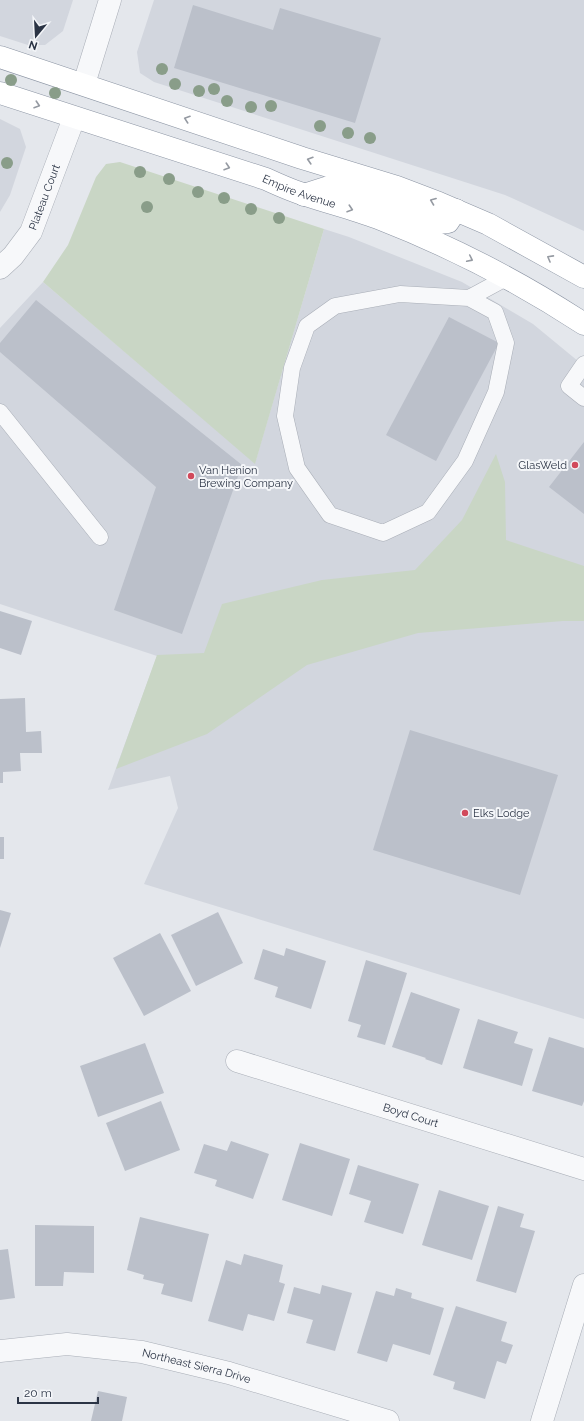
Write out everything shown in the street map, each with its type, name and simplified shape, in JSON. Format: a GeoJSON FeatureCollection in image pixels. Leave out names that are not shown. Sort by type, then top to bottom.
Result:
{"type":"FeatureCollection","features":[{"type":"Feature","properties":{"kind":"highway"},"geometry":{"type":"LineString","coordinates":[[0,57],[274,148],[397,187],[488,224],[584,277]]}},
{"type":"Feature","properties":{"kind":"highway","name":"Empire Avenue"},"geometry":{"type":"LineString","coordinates":[[0,93],[266,179],[304,195],[385,221],[428,239],[506,278],[584,324]]}},
{"type":"Feature","properties":{"kind":"highway"},"geometry":{"type":"LineString","coordinates":[[74,118],[112,116],[218,149],[274,148]]}},
{"type":"Feature","properties":{"kind":"highway"},"geometry":{"type":"LineString","coordinates":[[304,195],[332,186],[437,223],[448,222],[456,210]]}},
{"type":"Feature","properties":{"kind":"street"},"geometry":{"type":"LineString","coordinates":[[84,84],[110,0]]}},
{"type":"Feature","properties":{"kind":"street","name":"Plateau Court"},"geometry":{"type":"LineString","coordinates":[[0,268],[13,256],[31,232],[74,118]]}},
{"type":"Feature","properties":{"kind":"street","name":"Boyd Court"},"geometry":{"type":"LineString","coordinates":[[237,1061],[584,1170]]}},
{"type":"Feature","properties":{"kind":"street"},"geometry":{"type":"LineString","coordinates":[[542,1421],[584,1285]]}},
{"type":"Feature","properties":{"kind":"street","name":"Northeast Sierra Drive"},"geometry":{"type":"LineString","coordinates":[[0,1351],[66,1344],[142,1352],[230,1373],[388,1421]]}},
{"type":"Feature","properties":{"kind":"lane"},"geometry":{"type":"LineString","coordinates":[[469,298],[495,312],[506,343],[496,392],[465,461],[428,512],[384,533],[330,515],[297,468],[285,416],[292,368],[307,326],[335,306],[400,294],[469,298],[506,278]]}},
{"type":"Feature","properties":{"kind":"lane"},"geometry":{"type":"LineString","coordinates":[[584,364],[569,386],[584,398]]}},
{"type":"Feature","properties":{"kind":"lane"},"geometry":{"type":"LineString","coordinates":[[0,412],[100,538]]}},
{"type":"Feature","properties":{"kind":"shaded area"},"geometry":{"type":"Polygon","coordinates":[[[0,0],[73,0],[63,31],[45,45],[28,45],[0,36],[0,0]]]}},
{"type":"Feature","properties":{"kind":"shaded area"},"geometry":{"type":"Polygon","coordinates":[[[154,0],[584,0],[584,231],[505,195],[154,82],[140,73],[137,52],[154,0]]]}},
{"type":"Feature","properties":{"kind":"shaded area"},"geometry":{"type":"Polygon","coordinates":[[[0,119],[20,129],[26,147],[10,195],[0,212],[0,119]]]}},
{"type":"Feature","properties":{"kind":"shaded area"},"geometry":{"type":"Polygon","coordinates":[[[324,229],[349,237],[462,282],[533,324],[584,366],[584,1019],[144,884],[178,808],[170,776],[108,790],[157,656],[0,604],[0,328],[43,282],[255,463],[324,229]]]}},
{"type":"Feature","properties":{"kind":"green space"},"geometry":{"type":"Polygon","coordinates":[[[120,162],[324,229],[255,464],[43,282],[68,245],[96,177],[106,164],[120,162]]]}},
{"type":"Feature","properties":{"kind":"green space"},"geometry":{"type":"Polygon","coordinates":[[[496,454],[505,482],[506,540],[584,566],[584,621],[563,621],[418,633],[307,665],[207,734],[116,769],[157,655],[204,653],[222,604],[322,580],[415,570],[462,520],[496,454]]]}},
{"type":"Feature","properties":{"kind":"building"},"geometry":{"type":"Polygon","coordinates":[[[193,5],[273,30],[280,8],[381,38],[355,123],[174,68],[193,5]]]}},
{"type":"Feature","properties":{"kind":"building","name":"Van Henion Brewing Company"},"geometry":{"type":"Polygon","coordinates":[[[36,300],[242,465],[182,634],[114,610],[156,487],[0,352],[0,343],[36,300]]]}},
{"type":"Feature","properties":{"kind":"building"},"geometry":{"type":"Polygon","coordinates":[[[449,317],[499,343],[436,461],[386,435],[449,317]]]}},
{"type":"Feature","properties":{"kind":"building","name":"GlasWeld"},"geometry":{"type":"Polygon","coordinates":[[[584,442],[584,514],[549,487],[584,442]]]}},
{"type":"Feature","properties":{"kind":"building"},"geometry":{"type":"Polygon","coordinates":[[[0,611],[32,621],[21,655],[0,648],[0,611]]]}},
{"type":"Feature","properties":{"kind":"building"},"geometry":{"type":"Polygon","coordinates":[[[25,698],[26,732],[41,731],[42,753],[20,753],[21,771],[3,772],[3,783],[0,783],[0,699],[25,698]]]}},
{"type":"Feature","properties":{"kind":"building","name":"Elks Lodge"},"geometry":{"type":"Polygon","coordinates":[[[410,730],[558,775],[520,895],[373,850],[410,730]]]}},
{"type":"Feature","properties":{"kind":"building"},"geometry":{"type":"Polygon","coordinates":[[[0,837],[4,837],[4,859],[0,859],[0,837]]]}},
{"type":"Feature","properties":{"kind":"building"},"geometry":{"type":"Polygon","coordinates":[[[0,910],[11,913],[0,948],[0,910]]]}},
{"type":"Feature","properties":{"kind":"building"},"geometry":{"type":"Polygon","coordinates":[[[218,912],[243,963],[196,986],[171,935],[218,912]]]}},
{"type":"Feature","properties":{"kind":"building"},"geometry":{"type":"Polygon","coordinates":[[[160,933],[191,991],[144,1016],[113,958],[160,933]]]}},
{"type":"Feature","properties":{"kind":"building"},"geometry":{"type":"Polygon","coordinates":[[[286,948],[326,961],[311,1009],[275,997],[278,987],[254,979],[263,949],[284,956],[286,948]]]}},
{"type":"Feature","properties":{"kind":"building"},"geometry":{"type":"Polygon","coordinates":[[[366,960],[407,973],[385,1045],[357,1037],[361,1025],[348,1021],[366,960]]]}},
{"type":"Feature","properties":{"kind":"building"},"geometry":{"type":"Polygon","coordinates":[[[411,992],[460,1009],[442,1065],[392,1047],[411,992]]]}},
{"type":"Feature","properties":{"kind":"building"},"geometry":{"type":"Polygon","coordinates":[[[478,1019],[518,1032],[514,1043],[533,1049],[522,1086],[463,1068],[478,1019]]]}},
{"type":"Feature","properties":{"kind":"building"},"geometry":{"type":"Polygon","coordinates":[[[549,1037],[584,1048],[584,1101],[582,1106],[532,1091],[549,1037]]]}},
{"type":"Feature","properties":{"kind":"building"},"geometry":{"type":"Polygon","coordinates":[[[145,1043],[164,1093],[98,1117],[80,1066],[145,1043]]]}},
{"type":"Feature","properties":{"kind":"building"},"geometry":{"type":"Polygon","coordinates":[[[161,1101],[180,1150],[125,1171],[106,1123],[161,1101]]]}},
{"type":"Feature","properties":{"kind":"building"},"geometry":{"type":"Polygon","coordinates":[[[231,1141],[269,1154],[253,1199],[215,1186],[217,1180],[194,1173],[204,1144],[227,1151],[231,1141]]]}},
{"type":"Feature","properties":{"kind":"building"},"geometry":{"type":"Polygon","coordinates":[[[300,1143],[350,1159],[332,1216],[282,1200],[300,1143]]]}},
{"type":"Feature","properties":{"kind":"building"},"geometry":{"type":"Polygon","coordinates":[[[358,1165],[419,1184],[403,1234],[364,1222],[371,1201],[349,1194],[358,1165]]]}},
{"type":"Feature","properties":{"kind":"building"},"geometry":{"type":"Polygon","coordinates":[[[439,1190],[489,1206],[472,1260],[422,1245],[439,1190]]]}},
{"type":"Feature","properties":{"kind":"building"},"geometry":{"type":"Polygon","coordinates":[[[498,1206],[524,1214],[520,1227],[535,1231],[516,1293],[476,1281],[498,1206]]]}},
{"type":"Feature","properties":{"kind":"building"},"geometry":{"type":"Polygon","coordinates":[[[140,1217],[209,1234],[192,1302],[161,1294],[164,1284],[143,1279],[144,1275],[127,1270],[140,1217]]]}},
{"type":"Feature","properties":{"kind":"building"},"geometry":{"type":"Polygon","coordinates":[[[35,1225],[94,1226],[94,1273],[64,1272],[63,1286],[35,1286],[35,1225]]]}},
{"type":"Feature","properties":{"kind":"building"},"geometry":{"type":"Polygon","coordinates":[[[8,1249],[15,1298],[0,1300],[0,1250],[8,1249]]]}},
{"type":"Feature","properties":{"kind":"building"},"geometry":{"type":"Polygon","coordinates":[[[244,1254],[283,1265],[279,1282],[285,1284],[274,1321],[248,1314],[243,1331],[208,1321],[226,1260],[241,1265],[244,1254]]]}},
{"type":"Feature","properties":{"kind":"building"},"geometry":{"type":"Polygon","coordinates":[[[322,1285],[352,1293],[335,1351],[306,1343],[313,1320],[287,1313],[294,1287],[320,1294],[322,1285]]]}},
{"type":"Feature","properties":{"kind":"building"},"geometry":{"type":"Polygon","coordinates":[[[396,1288],[412,1293],[411,1298],[444,1308],[430,1355],[393,1344],[387,1362],[357,1353],[376,1291],[394,1296],[396,1288]]]}},
{"type":"Feature","properties":{"kind":"building"},"geometry":{"type":"Polygon","coordinates":[[[456,1306],[507,1322],[501,1341],[513,1345],[506,1364],[497,1361],[485,1399],[453,1389],[455,1382],[433,1375],[456,1306]]]}},
{"type":"Feature","properties":{"kind":"building"},"geometry":{"type":"Polygon","coordinates":[[[98,1391],[127,1397],[122,1421],[91,1421],[98,1391]]]}},
{"type":"Feature","properties":{"kind":"place","name":"GlasWeld"},"geometry":{"type":"Point","coordinates":[575,465]}},
{"type":"Feature","properties":{"kind":"place","name":"Van Henion Brewing Company"},"geometry":{"type":"Point","coordinates":[191,476]}},
{"type":"Feature","properties":{"kind":"place","name":"Elks Lodge"},"geometry":{"type":"Point","coordinates":[465,813]}}]}
